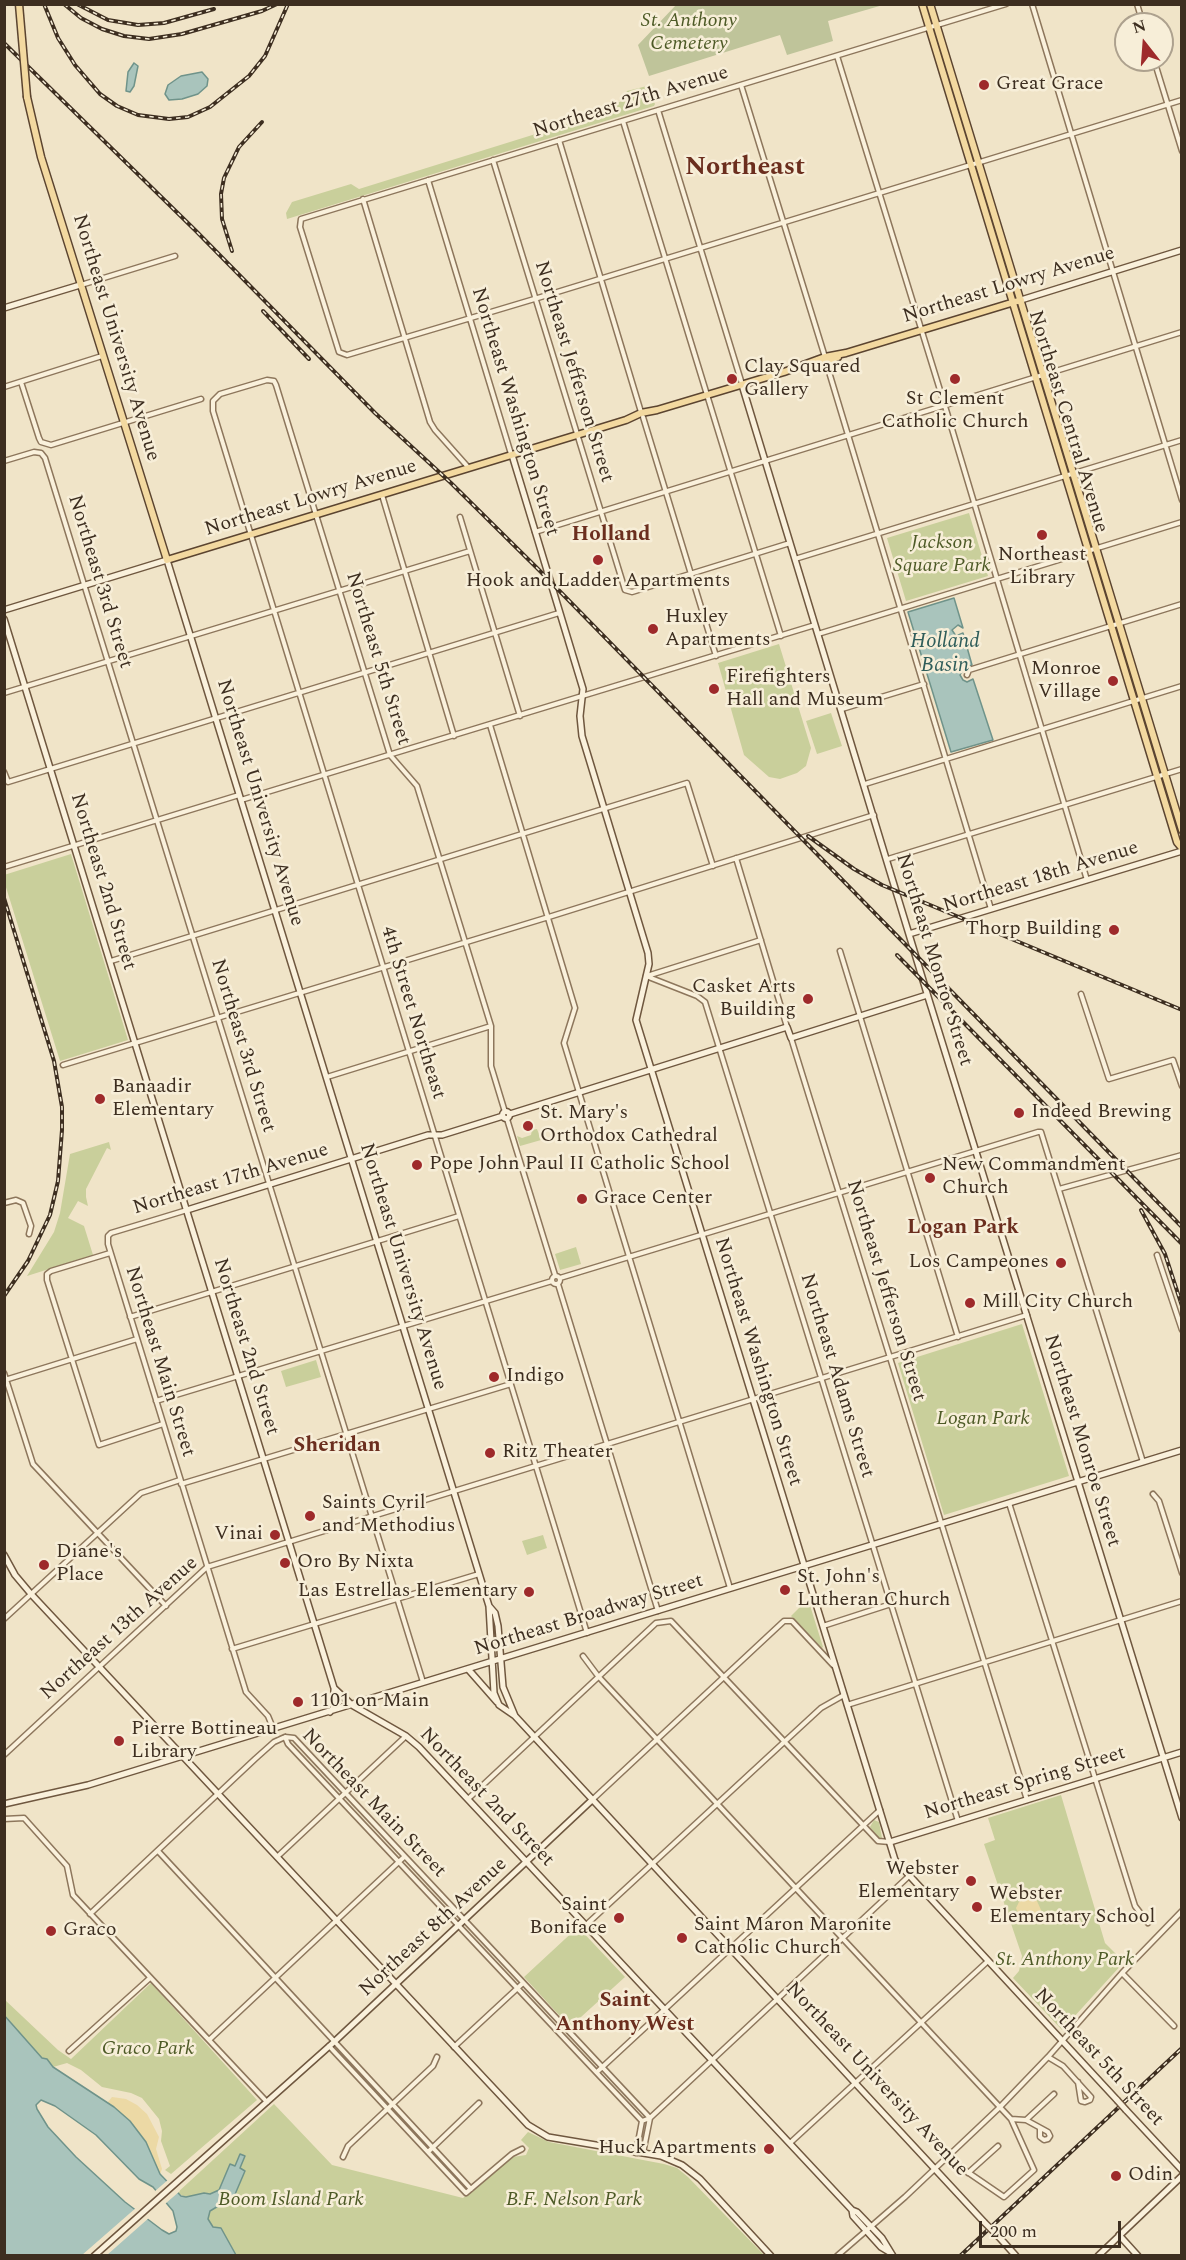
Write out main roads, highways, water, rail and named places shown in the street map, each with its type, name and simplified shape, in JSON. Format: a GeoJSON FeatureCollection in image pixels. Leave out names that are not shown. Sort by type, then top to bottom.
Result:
{"type":"FeatureCollection","features":[{"type":"Feature","properties":{"kind":"main road","name":"Northeast University Avenue"},"geometry":{"type":"LineString","coordinates":[[19,4],[27,97],[37,144],[167,560]]}},
{"type":"Feature","properties":{"kind":"main road","name":"Northeast Central Avenue"},"geometry":{"type":"LineString","coordinates":[[922,4],[1013,303],[1040,376]]}},
{"type":"Feature","properties":{"kind":"main road","name":"Northeast Central Avenue"},"geometry":{"type":"LineString","coordinates":[[930,4],[1021,300],[1040,376],[1114,625],[1182,830]]}},
{"type":"Feature","properties":{"kind":"main road","name":"Northeast Lowry Avenue"},"geometry":{"type":"LineString","coordinates":[[167,560],[1021,300]]}},
{"type":"Feature","properties":{"kind":"main road","name":"Northeast Central Avenue"},"geometry":{"type":"LineString","coordinates":[[1138,700],[1157,776],[1177,843],[1182,849]]}},
{"type":"Feature","properties":{"kind":"water"},"geometry":{"type":"Polygon","coordinates":[[[134,63],[138,66],[134,86],[130,92],[126,91],[128,72],[134,63]]]}},
{"type":"Feature","properties":{"kind":"water"},"geometry":{"type":"Polygon","coordinates":[[[202,72],[208,79],[207,86],[198,94],[169,100],[165,94],[168,85],[181,76],[202,72]]]}},
{"type":"Feature","properties":{"kind":"water","name":"Holland Basin"},"geometry":{"type":"Polygon","coordinates":[[[954,598],[963,628],[958,625],[952,630],[956,636],[963,633],[972,665],[964,668],[960,675],[967,682],[973,679],[993,740],[951,752],[908,612],[954,598]]]}},
{"type":"Feature","properties":{"kind":"water"},"geometry":{"type":"Polygon","coordinates":[[[4,2015],[42,2058],[47,2059],[53,2067],[114,2107],[130,2121],[146,2142],[160,2174],[181,2196],[210,2194],[219,2190],[230,2164],[235,2166],[240,2154],[245,2156],[240,2168],[245,2171],[233,2199],[228,2197],[225,2202],[210,2211],[208,2219],[213,2227],[221,2228],[236,2255],[5,2255],[4,2015]],[[41,2100],[36,2105],[48,2127],[76,2157],[125,2202],[162,2230],[169,2234],[176,2231],[173,2211],[153,2187],[139,2179],[96,2135],[55,2106],[41,2100]]]}},
{"type":"Feature","properties":{"kind":"railway"},"geometry":{"type":"LineString","coordinates":[[44,4],[58,38],[75,65],[100,94],[117,106],[138,115],[169,119],[188,117],[210,107],[249,76],[265,56],[288,4]]}},
{"type":"Feature","properties":{"kind":"railway"},"geometry":{"type":"LineString","coordinates":[[64,4],[81,18],[102,29],[124,36],[149,39],[182,34],[262,11],[277,4]]}},
{"type":"Feature","properties":{"kind":"railway"},"geometry":{"type":"LineString","coordinates":[[77,4],[108,20],[138,25],[164,23],[214,9]]}},
{"type":"Feature","properties":{"kind":"railway"},"geometry":{"type":"LineString","coordinates":[[4,43],[196,231],[375,413],[451,483],[538,569],[1182,1227]]}},
{"type":"Feature","properties":{"kind":"railway"},"geometry":{"type":"LineString","coordinates":[[232,251],[222,219],[221,194],[224,178],[239,147],[262,122]]}},
{"type":"Feature","properties":{"kind":"railway"},"geometry":{"type":"LineString","coordinates":[[263,311],[309,359]]}},
{"type":"Feature","properties":{"kind":"railway"},"geometry":{"type":"LineString","coordinates":[[808,836],[854,869],[882,885],[1182,1010]]}},
{"type":"Feature","properties":{"kind":"railway"},"geometry":{"type":"LineString","coordinates":[[4,898],[54,1061],[62,1107],[58,1181],[50,1215],[28,1261],[4,1296]]}},
{"type":"Feature","properties":{"kind":"railway"},"geometry":{"type":"LineString","coordinates":[[897,955],[1182,1244]]}},
{"type":"Feature","properties":{"kind":"railway"},"geometry":{"type":"LineString","coordinates":[[1141,1210],[1165,1254],[1182,1306]]}},
{"type":"Feature","properties":{"kind":"railway"},"geometry":{"type":"LineString","coordinates":[[960,2256],[1182,2048]]}},
{"type":"Feature","properties":{"kind":"place","name":"Great Grace"},"geometry":{"type":"Point","coordinates":[984,85]}},
{"type":"Feature","properties":{"kind":"place","name":"Clay Squared Gallery"},"geometry":{"type":"Point","coordinates":[732,379]}},
{"type":"Feature","properties":{"kind":"place","name":"St Clement Catholic Church"},"geometry":{"type":"Point","coordinates":[955,379]}},
{"type":"Feature","properties":{"kind":"place","name":"Northeast Library"},"geometry":{"type":"Point","coordinates":[1042,535]}},
{"type":"Feature","properties":{"kind":"place","name":"Hook and Ladder Apartments"},"geometry":{"type":"Point","coordinates":[598,560]}},
{"type":"Feature","properties":{"kind":"place","name":"Huxley Apartments"},"geometry":{"type":"Point","coordinates":[653,629]}},
{"type":"Feature","properties":{"kind":"place","name":"Monroe Village"},"geometry":{"type":"Point","coordinates":[1113,681]}},
{"type":"Feature","properties":{"kind":"place","name":"Firefighters Hall and Museum"},"geometry":{"type":"Point","coordinates":[714,689]}},
{"type":"Feature","properties":{"kind":"place","name":"Thorp Building"},"geometry":{"type":"Point","coordinates":[1114,930]}},
{"type":"Feature","properties":{"kind":"place","name":"Casket Arts Building"},"geometry":{"type":"Point","coordinates":[808,999]}},
{"type":"Feature","properties":{"kind":"place","name":"Banaadir Elementary"},"geometry":{"type":"Point","coordinates":[100,1099]}},
{"type":"Feature","properties":{"kind":"place","name":"Indeed Brewing"},"geometry":{"type":"Point","coordinates":[1019,1113]}},
{"type":"Feature","properties":{"kind":"place","name":"St. Mary's Orthodox Cathedral"},"geometry":{"type":"Point","coordinates":[528,1126]}},
{"type":"Feature","properties":{"kind":"place","name":"Pope John Paul II Catholic School"},"geometry":{"type":"Point","coordinates":[417,1165]}},
{"type":"Feature","properties":{"kind":"place","name":"New Commandment Church"},"geometry":{"type":"Point","coordinates":[930,1178]}},
{"type":"Feature","properties":{"kind":"place","name":"Grace Center"},"geometry":{"type":"Point","coordinates":[582,1199]}},
{"type":"Feature","properties":{"kind":"place","name":"Los Campeones"},"geometry":{"type":"Point","coordinates":[1061,1263]}},
{"type":"Feature","properties":{"kind":"place","name":"Mill City Church"},"geometry":{"type":"Point","coordinates":[970,1303]}},
{"type":"Feature","properties":{"kind":"place","name":"Indigo"},"geometry":{"type":"Point","coordinates":[494,1377]}},
{"type":"Feature","properties":{"kind":"place","name":"Ritz Theater"},"geometry":{"type":"Point","coordinates":[490,1453]}},
{"type":"Feature","properties":{"kind":"place","name":"Saints Cyril and Methodius"},"geometry":{"type":"Point","coordinates":[310,1516]}},
{"type":"Feature","properties":{"kind":"place","name":"Vinai"},"geometry":{"type":"Point","coordinates":[275,1535]}},
{"type":"Feature","properties":{"kind":"place","name":"Oro By Nixta"},"geometry":{"type":"Point","coordinates":[285,1563]}},
{"type":"Feature","properties":{"kind":"place","name":"Diane's Place"},"geometry":{"type":"Point","coordinates":[44,1565]}},
{"type":"Feature","properties":{"kind":"place","name":"St. John's Lutheran Church"},"geometry":{"type":"Point","coordinates":[785,1590]}},
{"type":"Feature","properties":{"kind":"place","name":"Las Estrellas Elementary"},"geometry":{"type":"Point","coordinates":[529,1592]}},
{"type":"Feature","properties":{"kind":"place","name":"1101 on Main"},"geometry":{"type":"Point","coordinates":[298,1702]}},
{"type":"Feature","properties":{"kind":"place","name":"Pierre Bottineau Library"},"geometry":{"type":"Point","coordinates":[119,1741]}},
{"type":"Feature","properties":{"kind":"place","name":"Webster Elementary"},"geometry":{"type":"Point","coordinates":[971,1881]}},
{"type":"Feature","properties":{"kind":"place","name":"Webster Elementary School"},"geometry":{"type":"Point","coordinates":[977,1907]}},
{"type":"Feature","properties":{"kind":"place","name":"Saint Boniface"},"geometry":{"type":"Point","coordinates":[619,1918]}},
{"type":"Feature","properties":{"kind":"place","name":"Graco"},"geometry":{"type":"Point","coordinates":[51,1931]}},
{"type":"Feature","properties":{"kind":"place","name":"Saint Maron Maronite Catholic Church"},"geometry":{"type":"Point","coordinates":[682,1938]}},
{"type":"Feature","properties":{"kind":"place","name":"Huck Apartments"},"geometry":{"type":"Point","coordinates":[769,2149]}},
{"type":"Feature","properties":{"kind":"place","name":"Odin"},"geometry":{"type":"Point","coordinates":[1116,2176]}},
{"type":"Feature","properties":{"kind":"district","name":"Northeast"},"geometry":{"type":"Point","coordinates":[745,169]}},
{"type":"Feature","properties":{"kind":"district","name":"Holland"},"geometry":{"type":"Point","coordinates":[611,536]}},
{"type":"Feature","properties":{"kind":"district","name":"Logan Park"},"geometry":{"type":"Point","coordinates":[963,1229]}},
{"type":"Feature","properties":{"kind":"district","name":"Sheridan"},"geometry":{"type":"Point","coordinates":[337,1447]}},
{"type":"Feature","properties":{"kind":"district","name":"Saint Anthony West"},"geometry":{"type":"Point","coordinates":[625,2014]}},
{"type":"Feature","properties":{"kind":"park label","name":"St. Anthony Cemetery"},"geometry":{"type":"Point","coordinates":[689,34]}},
{"type":"Feature","properties":{"kind":"park label","name":"Jackson Square Park"},"geometry":{"type":"Point","coordinates":[942,556]}},
{"type":"Feature","properties":{"kind":"park label","name":"St. Anthony Park"},"geometry":{"type":"Point","coordinates":[1065,1961]}},
{"type":"Feature","properties":{"kind":"park label","name":"Graco Park"},"geometry":{"type":"Point","coordinates":[148,2050]}},
{"type":"Feature","properties":{"kind":"park label","name":"Boom Island Park"},"geometry":{"type":"Point","coordinates":[291,2201]}},
{"type":"Feature","properties":{"kind":"park label","name":"B.F. Nelson Park"},"geometry":{"type":"Point","coordinates":[574,2201]}}]}
